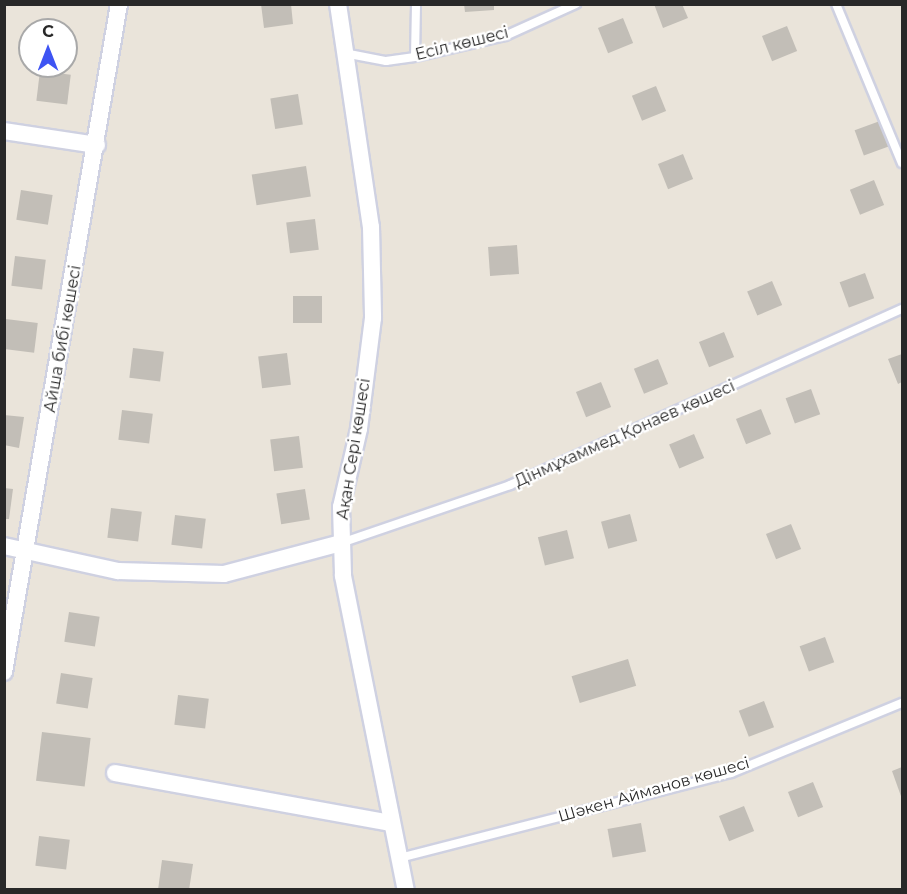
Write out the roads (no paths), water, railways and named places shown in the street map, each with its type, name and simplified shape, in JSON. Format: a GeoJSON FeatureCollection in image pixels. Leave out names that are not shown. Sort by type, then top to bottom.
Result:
{"type":"FeatureCollection","features":[{"type":"Feature","properties":{"kind":"street","name":"Айша бибі көшесі"},"geometry":{"type":"LineString","coordinates":[[4,672],[97,145],[119,4]]}},
{"type":"Feature","properties":{"kind":"street","name":"Ақан Сері көшесі"},"geometry":{"type":"LineString","coordinates":[[338,4],[371,226],[373,318],[359,429],[341,507],[341,543],[391,823],[406,890]]}},
{"type":"Feature","properties":{"kind":"street"},"geometry":{"type":"LineString","coordinates":[[4,131],[97,145]]}},
{"type":"Feature","properties":{"kind":"street"},"geometry":{"type":"LineString","coordinates":[[4,546],[118,571],[224,574],[341,543]]}},
{"type":"Feature","properties":{"kind":"street"},"geometry":{"type":"LineString","coordinates":[[115,772],[391,823]]}},
{"type":"Feature","properties":{"kind":"lane"},"geometry":{"type":"LineString","coordinates":[[415,57],[416,4]]}},
{"type":"Feature","properties":{"kind":"lane","name":"Есіл көшесі"},"geometry":{"type":"LineString","coordinates":[[344,53],[386,61],[415,57],[505,36],[576,4]]}},
{"type":"Feature","properties":{"kind":"lane"},"geometry":{"type":"LineString","coordinates":[[836,4],[903,163]]}},
{"type":"Feature","properties":{"kind":"lane","name":"Дінмұхаммед Қонаев көшесі"},"geometry":{"type":"LineString","coordinates":[[341,543],[510,485],[903,309]]}},
{"type":"Feature","properties":{"kind":"lane","name":"Шәкен Айманов көшесі"},"geometry":{"type":"LineString","coordinates":[[400,858],[731,772],[903,703]]}}]}
